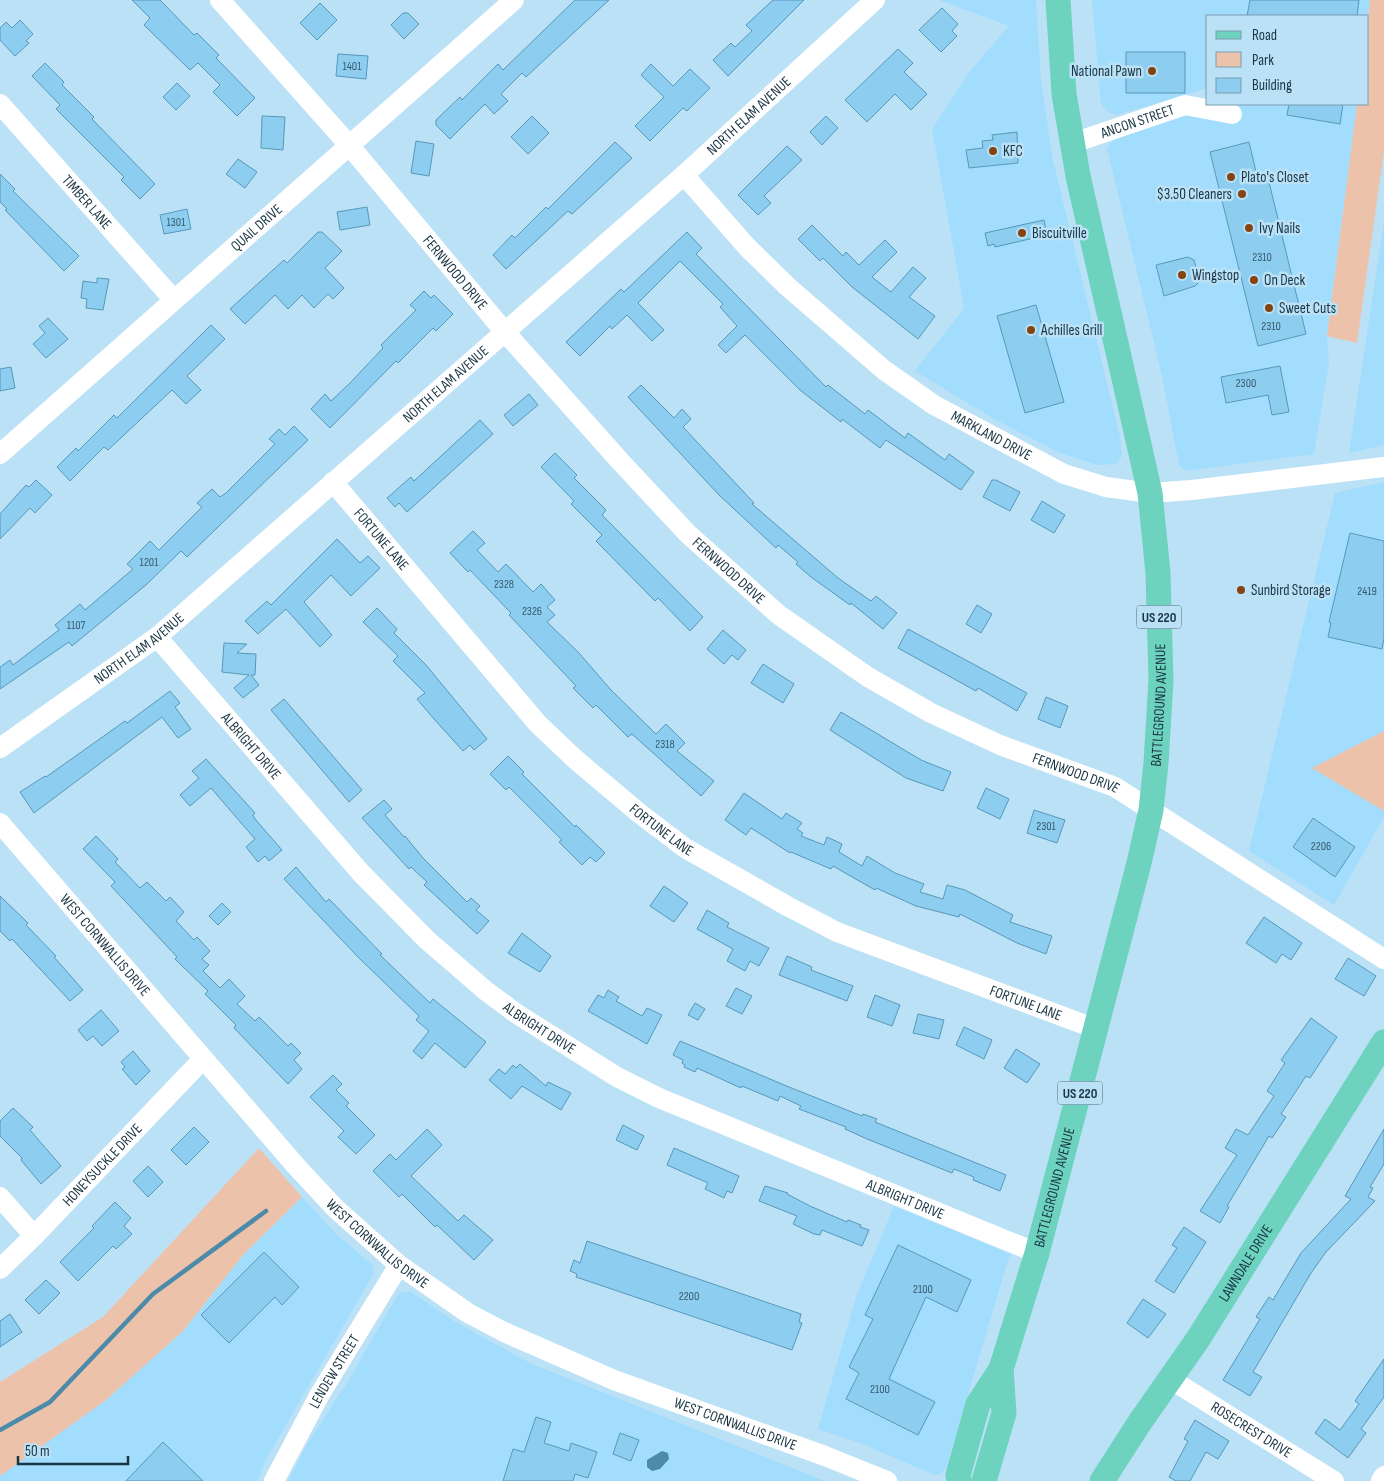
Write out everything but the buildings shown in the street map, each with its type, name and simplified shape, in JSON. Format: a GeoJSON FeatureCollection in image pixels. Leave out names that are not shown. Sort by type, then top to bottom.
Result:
{"type":"FeatureCollection","features":[{"type":"Feature","properties":{"kind":"main road","name":"BATTLEGROUND AVENUE"},"geometry":{"type":"LineString","coordinates":[[958,1481],[958,1475],[978,1404],[1002,1369],[1037,1253],[1096,1029],[1151,810],[1160,680],[1158,573],[1150,492],[1073,143],[1064,94],[1058,0]]}},
{"type":"Feature","properties":{"kind":"main road","name":"LAWNDALE DRIVE"},"geometry":{"type":"LineString","coordinates":[[1102,1481],[1198,1339],[1384,1042]]}},
{"type":"Feature","properties":{"kind":"main road","name":"BATTLEGROUND AVENUE"},"geometry":{"type":"LineString","coordinates":[[984,1481],[1004,1412],[1002,1369]]}},
{"type":"Feature","properties":{"kind":"street","name":"FERNWOOD DRIVE"},"geometry":{"type":"LineString","coordinates":[[220,0],[350,145],[504,332],[688,534],[779,615],[868,677],[931,713],[1000,745],[1115,787],[1384,959]]}},
{"type":"Feature","properties":{"kind":"street","name":"QUAIL DRIVE"},"geometry":{"type":"LineString","coordinates":[[0,454],[514,0]]}},
{"type":"Feature","properties":{"kind":"street","name":"NORTH ELAM AVENUE"},"geometry":{"type":"LineString","coordinates":[[0,748],[157,637],[684,175],[875,0]]}},
{"type":"Feature","properties":{"kind":"street","name":"TIMBER LANE"},"geometry":{"type":"LineString","coordinates":[[0,104],[174,300]]}},
{"type":"Feature","properties":{"kind":"street","name":"ANCON STREET"},"geometry":{"type":"LineString","coordinates":[[1073,143],[1185,105],[1232,114]]}},
{"type":"Feature","properties":{"kind":"street","name":"MARKLAND DRIVE"},"geometry":{"type":"LineString","coordinates":[[684,175],[747,247],[788,287],[859,350],[927,401],[1064,474],[1106,487],[1150,492],[1192,490],[1384,467]]}},
{"type":"Feature","properties":{"kind":"street","name":"FORTUNE LANE"},"geometry":{"type":"LineString","coordinates":[[333,482],[538,724],[618,795],[685,848],[837,932],[1096,1029]]}},
{"type":"Feature","properties":{"kind":"street","name":"ALBRIGHT DRIVE"},"geometry":{"type":"LineString","coordinates":[[157,637],[373,886],[458,967],[517,1014],[617,1077],[659,1098],[1037,1253]]}},
{"type":"Feature","properties":{"kind":"street","name":"WEST CORNWALLIS DRIVE"},"geometry":{"type":"LineString","coordinates":[[0,822],[328,1201],[399,1265],[468,1312],[554,1355],[887,1481]]}},
{"type":"Feature","properties":{"kind":"street","name":"HONEYSUCKLE DRIVE"},"geometry":{"type":"LineString","coordinates":[[0,1269],[34,1236],[203,1058]]}},
{"type":"Feature","properties":{"kind":"street"},"geometry":{"type":"LineString","coordinates":[[0,1197],[34,1236]]}},
{"type":"Feature","properties":{"kind":"street","name":"LENDEW STREET"},"geometry":{"type":"LineString","coordinates":[[274,1481],[320,1394],[399,1265]]}},
{"type":"Feature","properties":{"kind":"street","name":"ROSECREST DRIVE"},"geometry":{"type":"LineString","coordinates":[[1170,1379],[1334,1481]]}},
{"type":"Feature","properties":{"kind":"street"},"geometry":{"type":"LineString","coordinates":[[1381,1481],[1384,1476]]}},
{"type":"Feature","properties":{"kind":"shaded area"},"geometry":{"type":"Polygon","coordinates":[[[939,0],[1036,0],[1041,80],[1052,156],[1120,437],[1122,456],[1116,464],[1098,465],[1060,453],[996,420],[915,371],[964,308],[932,129],[970,71],[1009,26],[939,0]]]}},
{"type":"Feature","properties":{"kind":"shaded area"},"geometry":{"type":"Polygon","coordinates":[[[1092,0],[1370,0],[1368,15],[1206,15],[1206,89],[1116,115],[1110,113],[1101,105],[1092,0]]]}},
{"type":"Feature","properties":{"kind":"shaded area"},"geometry":{"type":"Polygon","coordinates":[[[1219,105],[1357,105],[1327,336],[1329,362],[1314,454],[1185,471],[1179,465],[1162,376],[1107,148],[1115,138],[1219,105]]]}},
{"type":"Feature","properties":{"kind":"shaded area"},"geometry":{"type":"Polygon","coordinates":[[[1384,221],[1384,445],[1349,453],[1384,221]]]}},
{"type":"Feature","properties":{"kind":"shaded area"},"geometry":{"type":"Polygon","coordinates":[[[1384,482],[1384,731],[1313,768],[1384,811],[1384,817],[1334,905],[1249,851],[1335,493],[1384,482]]]}},
{"type":"Feature","properties":{"kind":"shaded area"},"geometry":{"type":"Polygon","coordinates":[[[302,1197],[337,1235],[372,1264],[374,1273],[265,1461],[258,1481],[0,1481],[0,1476],[106,1400],[183,1331],[244,1254],[302,1197]]]}},
{"type":"Feature","properties":{"kind":"shaded area"},"geometry":{"type":"Polygon","coordinates":[[[894,1206],[1010,1254],[946,1468],[940,1474],[934,1475],[860,1443],[818,1429],[856,1297],[894,1206]]]}},
{"type":"Feature","properties":{"kind":"shaded area"},"geometry":{"type":"Polygon","coordinates":[[[403,1292],[411,1292],[457,1323],[532,1364],[825,1481],[288,1481],[309,1441],[347,1383],[397,1296],[403,1292]]]}},
{"type":"Feature","properties":{"kind":"shaded area"},"geometry":{"type":"Polygon","coordinates":[[[662,1451],[668,1453],[669,1459],[660,1469],[652,1471],[647,1467],[647,1460],[662,1451]]]}},
{"type":"Feature","properties":{"kind":"green space"},"geometry":{"type":"Polygon","coordinates":[[[1370,0],[1384,0],[1384,151],[1357,343],[1327,336],[1357,105],[1369,105],[1368,15],[1370,0]]]}},
{"type":"Feature","properties":{"kind":"green space"},"geometry":{"type":"Polygon","coordinates":[[[1384,731],[1384,811],[1312,768],[1384,731]]]}},
{"type":"Feature","properties":{"kind":"green space"},"geometry":{"type":"Polygon","coordinates":[[[259,1148],[302,1197],[244,1254],[183,1331],[106,1400],[0,1476],[0,1382],[103,1317],[259,1148]]]}},
{"type":"Feature","properties":{"kind":"waterway"},"geometry":{"type":"LineString","coordinates":[[0,1430],[50,1402],[153,1294],[266,1211]]}},
{"type":"Feature","properties":{"kind":"place","name":"National Pawn"},"geometry":{"type":"Point","coordinates":[1152,71]}},
{"type":"Feature","properties":{"kind":"place","name":"KFC"},"geometry":{"type":"Point","coordinates":[993,151]}},
{"type":"Feature","properties":{"kind":"place","name":"Plato's Closet"},"geometry":{"type":"Point","coordinates":[1231,177]}},
{"type":"Feature","properties":{"kind":"place","name":"$3.50 Cleaners"},"geometry":{"type":"Point","coordinates":[1242,194]}},
{"type":"Feature","properties":{"kind":"place","name":"Ivy Nails"},"geometry":{"type":"Point","coordinates":[1249,228]}},
{"type":"Feature","properties":{"kind":"place","name":"Biscuitville"},"geometry":{"type":"Point","coordinates":[1022,233]}},
{"type":"Feature","properties":{"kind":"place","name":"Wingstop"},"geometry":{"type":"Point","coordinates":[1182,275]}},
{"type":"Feature","properties":{"kind":"place","name":"On Deck"},"geometry":{"type":"Point","coordinates":[1254,280]}},
{"type":"Feature","properties":{"kind":"place","name":"Sweet Cuts"},"geometry":{"type":"Point","coordinates":[1269,308]}},
{"type":"Feature","properties":{"kind":"place","name":"Achilles Grill"},"geometry":{"type":"Point","coordinates":[1031,330]}},
{"type":"Feature","properties":{"kind":"place","name":"Sunbird Storage"},"geometry":{"type":"Point","coordinates":[1241,590]}}]}
